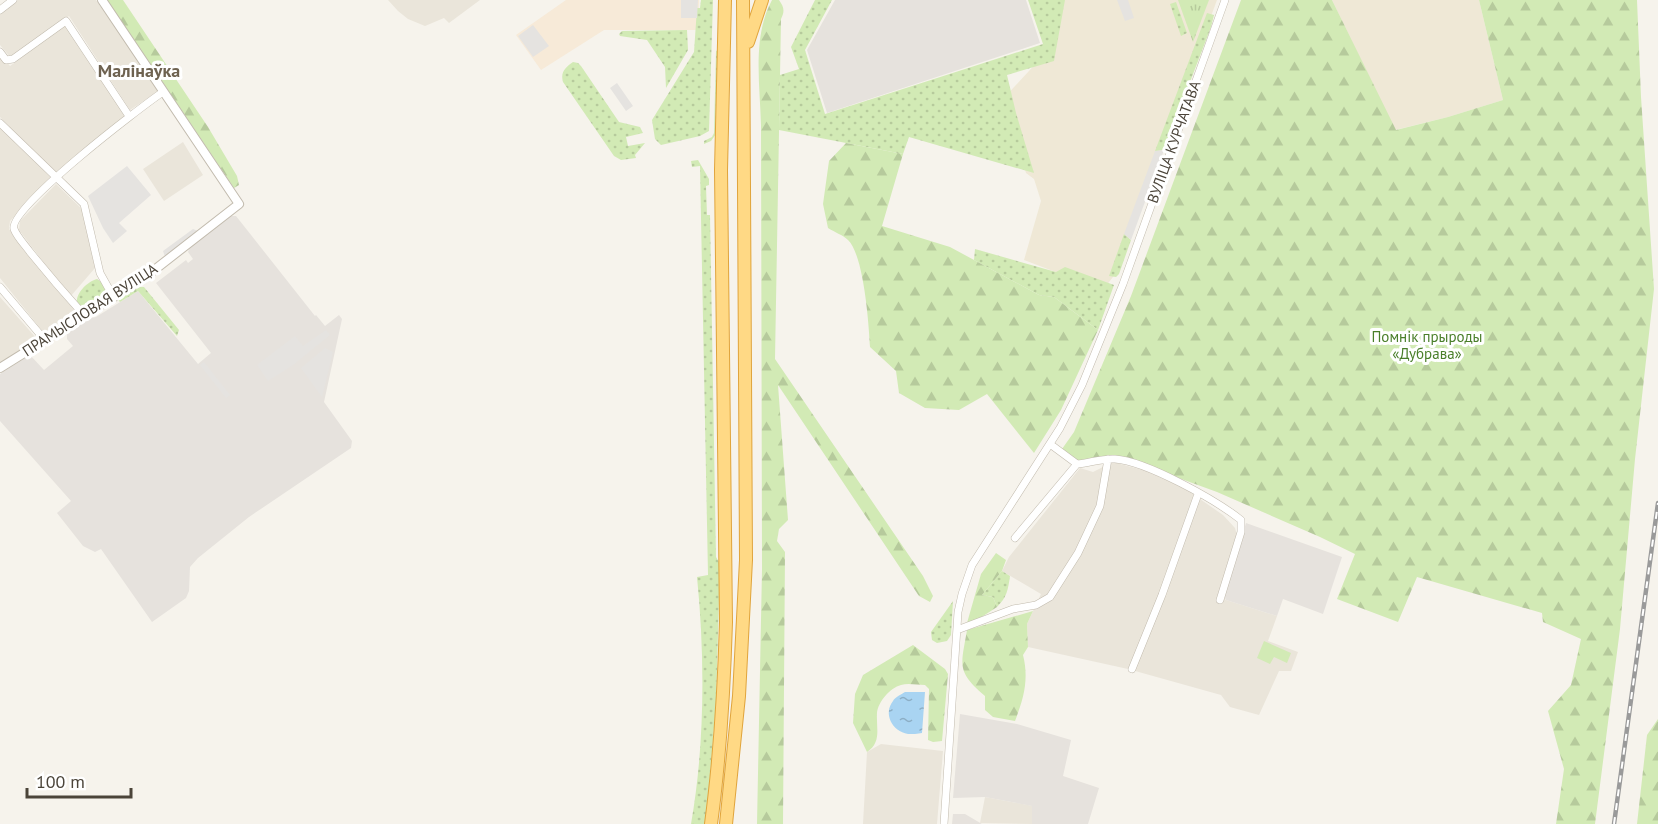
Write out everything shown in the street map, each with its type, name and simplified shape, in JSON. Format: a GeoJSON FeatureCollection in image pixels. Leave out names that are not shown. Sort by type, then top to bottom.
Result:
{"type":"FeatureCollection","features":[{"type":"Feature","properties":{"kind":"highway"},"geometry":{"type":"LineString","coordinates":[[711,824],[719,763],[726,622],[721,170],[725,0]]}},
{"type":"Feature","properties":{"kind":"highway"},"geometry":{"type":"LineString","coordinates":[[726,824],[739,696],[746,560],[743,0]]}},
{"type":"Feature","properties":{"kind":"highway"},"geometry":{"type":"LineString","coordinates":[[744,63],[751,29],[762,0]]}},
{"type":"Feature","properties":{"kind":"street"},"geometry":{"type":"LineString","coordinates":[[0,10],[13,0]]}},
{"type":"Feature","properties":{"kind":"street"},"geometry":{"type":"LineString","coordinates":[[84,315],[46,272],[14,229],[14,223],[56,178],[129,116],[163,92],[102,0]]}},
{"type":"Feature","properties":{"kind":"street","name":"ВУЛІЦА КУРЧАТАВА"},"geometry":{"type":"LineString","coordinates":[[944,824],[957,630],[962,594],[972,565],[1050,444],[1082,385],[1123,284],[1226,0]]}},
{"type":"Feature","properties":{"kind":"street"},"geometry":{"type":"LineString","coordinates":[[0,52],[6,60],[13,59],[66,21],[129,116]]}},
{"type":"Feature","properties":{"kind":"street","name":"ПРАМЫСЛОВАЯ ВУЛІЦА"},"geometry":{"type":"LineString","coordinates":[[0,368],[145,277],[239,204],[163,92]]}},
{"type":"Feature","properties":{"kind":"street"},"geometry":{"type":"LineString","coordinates":[[0,123],[84,204],[100,273],[114,298]]}},
{"type":"Feature","properties":{"kind":"street"},"geometry":{"type":"LineString","coordinates":[[0,287],[44,339]]}},
{"type":"Feature","properties":{"kind":"street"},"geometry":{"type":"LineString","coordinates":[[1050,444],[1077,464]]}},
{"type":"Feature","properties":{"kind":"street"},"geometry":{"type":"LineString","coordinates":[[957,630],[1013,609],[1036,605],[1050,597],[1078,553],[1100,506],[1108,459]]}},
{"type":"Feature","properties":{"kind":"street"},"geometry":{"type":"LineString","coordinates":[[1015,538],[1077,464],[1108,459],[1133,463],[1167,476],[1224,506],[1241,520],[1241,532],[1220,600]]}},
{"type":"Feature","properties":{"kind":"street"},"geometry":{"type":"LineString","coordinates":[[1132,669],[1162,595],[1198,494]]}},
{"type":"Feature","properties":{"kind":"shaded area"},"geometry":{"type":"Polygon","coordinates":[[[18,0],[96,0],[160,90],[130,110],[69,16],[11,58],[0,45],[0,13],[18,0]]]}},
{"type":"Feature","properties":{"kind":"shaded area"},"geometry":{"type":"Polygon","coordinates":[[[388,0],[480,0],[449,23],[444,18],[425,26],[408,19],[388,0]]]}},
{"type":"Feature","properties":{"kind":"shaded area"},"geometry":{"type":"Polygon","coordinates":[[[566,0],[699,0],[698,30],[604,30],[541,70],[516,35],[566,0]]]}},
{"type":"Feature","properties":{"kind":"shaded area"},"geometry":{"type":"Polygon","coordinates":[[[681,0],[698,0],[697,18],[681,18],[681,0]]]}},
{"type":"Feature","properties":{"kind":"shaded area"},"geometry":{"type":"Polygon","coordinates":[[[835,0],[1026,0],[1040,43],[827,113],[807,50],[835,0]]]}},
{"type":"Feature","properties":{"kind":"shaded area"},"geometry":{"type":"Polygon","coordinates":[[[1058,0],[1217,0],[1116,273],[1103,290],[1024,260],[1041,201],[1034,179],[1026,173],[1003,99],[1053,45],[1058,0]]]}},
{"type":"Feature","properties":{"kind":"shaded area"},"geometry":{"type":"Polygon","coordinates":[[[1117,0],[1128,0],[1134,18],[1125,21],[1117,0]]]}},
{"type":"Feature","properties":{"kind":"shaded area"},"geometry":{"type":"Polygon","coordinates":[[[1332,0],[1479,0],[1503,100],[1395,130],[1332,0]]]}},
{"type":"Feature","properties":{"kind":"shaded area"},"geometry":{"type":"Polygon","coordinates":[[[65,25],[125,116],[56,174],[0,117],[0,54],[10,66],[65,25]]]}},
{"type":"Feature","properties":{"kind":"shaded area"},"geometry":{"type":"Polygon","coordinates":[[[533,25],[549,46],[533,57],[518,36],[533,25]]]}},
{"type":"Feature","properties":{"kind":"shaded area"},"geometry":{"type":"Polygon","coordinates":[[[617,83],[633,106],[626,111],[610,88],[617,83]]]}},
{"type":"Feature","properties":{"kind":"shaded area"},"geometry":{"type":"Polygon","coordinates":[[[0,128],[52,179],[10,221],[9,229],[77,314],[44,333],[0,278],[0,128]]]}},
{"type":"Feature","properties":{"kind":"shaded area"},"geometry":{"type":"Polygon","coordinates":[[[183,142],[203,175],[164,201],[143,169],[183,142]]]}},
{"type":"Feature","properties":{"kind":"shaded area"},"geometry":{"type":"Polygon","coordinates":[[[1164,150],[1131,240],[1124,234],[1155,151],[1164,150]]]}},
{"type":"Feature","properties":{"kind":"shaded area"},"geometry":{"type":"Polygon","coordinates":[[[127,166],[151,195],[119,223],[127,231],[113,243],[88,196],[127,166]]]}},
{"type":"Feature","properties":{"kind":"shaded area"},"geometry":{"type":"Polygon","coordinates":[[[56,184],[83,210],[95,268],[70,297],[19,230],[20,221],[56,184]]]}},
{"type":"Feature","properties":{"kind":"shaded area"},"geometry":{"type":"Polygon","coordinates":[[[231,216],[236,216],[325,326],[339,315],[342,319],[324,402],[352,441],[351,448],[249,517],[198,558],[190,567],[189,591],[186,598],[152,622],[101,549],[95,552],[83,546],[57,513],[71,501],[0,421],[0,374],[30,355],[44,370],[73,346],[67,339],[67,331],[81,320],[96,317],[138,291],[198,364],[211,353],[156,283],[186,260],[188,263],[193,259],[188,252],[190,247],[231,216]]]}},
{"type":"Feature","properties":{"kind":"shaded area"},"geometry":{"type":"Polygon","coordinates":[[[193,229],[198,231],[165,257],[163,251],[193,229]]]}},
{"type":"Feature","properties":{"kind":"shaded area"},"geometry":{"type":"Polygon","coordinates":[[[0,297],[37,339],[0,363],[0,297]]]}},
{"type":"Feature","properties":{"kind":"shaded area"},"geometry":{"type":"Polygon","coordinates":[[[326,330],[330,335],[293,365],[268,381],[257,365],[295,336],[303,346],[326,330]]]}},
{"type":"Feature","properties":{"kind":"shaded area"},"geometry":{"type":"Polygon","coordinates":[[[325,348],[333,352],[322,397],[301,368],[325,348]]]}},
{"type":"Feature","properties":{"kind":"shaded area"},"geometry":{"type":"Polygon","coordinates":[[[204,362],[230,395],[226,398],[200,365],[204,362]]]}},
{"type":"Feature","properties":{"kind":"shaded area"},"geometry":{"type":"Polygon","coordinates":[[[1113,462],[1150,472],[1187,490],[1223,515],[1235,528],[1237,535],[1219,596],[1277,616],[1268,641],[1298,652],[1291,671],[1279,671],[1259,715],[1230,707],[1221,695],[1128,669],[1028,647],[1027,624],[1041,594],[1002,571],[1009,557],[1080,468],[1093,472],[1113,462]]]}},
{"type":"Feature","properties":{"kind":"shaded area"},"geometry":{"type":"Polygon","coordinates":[[[1246,523],[1342,557],[1323,614],[1283,599],[1277,616],[1226,600],[1224,596],[1246,523]]]}},
{"type":"Feature","properties":{"kind":"shaded area"},"geometry":{"type":"Polygon","coordinates":[[[960,714],[1017,724],[1071,740],[1063,776],[1099,788],[1088,824],[1032,824],[1032,806],[985,797],[953,798],[960,714]]]}},
{"type":"Feature","properties":{"kind":"shaded area"},"geometry":{"type":"Polygon","coordinates":[[[881,744],[943,751],[937,824],[863,824],[867,752],[881,744]]]}},
{"type":"Feature","properties":{"kind":"shaded area"},"geometry":{"type":"Polygon","coordinates":[[[985,797],[1033,806],[1032,824],[980,823],[985,797]]]}},
{"type":"Feature","properties":{"kind":"shaded area"},"geometry":{"type":"Polygon","coordinates":[[[953,814],[965,814],[982,824],[952,824],[953,814]]]}},
{"type":"Feature","properties":{"kind":"green space"},"geometry":{"type":"Polygon","coordinates":[[[107,0],[123,0],[208,127],[237,176],[239,185],[234,188],[107,0]]]}},
{"type":"Feature","properties":{"kind":"green space"},"geometry":{"type":"Polygon","coordinates":[[[701,0],[713,0],[709,131],[700,136],[661,145],[655,139],[652,120],[694,52],[697,8],[700,8],[701,0]]]}},
{"type":"Feature","properties":{"kind":"green space"},"geometry":{"type":"Polygon","coordinates":[[[772,0],[779,0],[783,7],[775,359],[923,576],[933,596],[930,602],[919,596],[778,385],[788,520],[779,529],[777,541],[785,552],[783,824],[757,824],[762,569],[759,45],[766,14],[772,0]]]}},
{"type":"Feature","properties":{"kind":"green space"},"geometry":{"type":"Polygon","coordinates":[[[815,0],[832,0],[805,50],[825,114],[1043,44],[1028,0],[1065,0],[1054,61],[1007,75],[1034,173],[909,137],[903,154],[779,130],[780,75],[799,69],[791,47],[815,0]]]}},
{"type":"Feature","properties":{"kind":"green space"},"geometry":{"type":"Polygon","coordinates":[[[1178,0],[1209,0],[1193,42],[1178,0]]]}},
{"type":"Feature","properties":{"kind":"green space","name":"Помнік прыроды «Дубрава»"},"geometry":{"type":"Polygon","coordinates":[[[1241,0],[1332,0],[1396,130],[1503,100],[1479,0],[1637,0],[1654,289],[1635,459],[1620,629],[1595,824],[1556,824],[1564,769],[1548,711],[1571,685],[1581,639],[1543,622],[1542,613],[1417,577],[1398,622],[1337,599],[1355,554],[1217,492],[1121,457],[1078,462],[1062,449],[1074,432],[1131,296],[1241,0]]]}},
{"type":"Feature","properties":{"kind":"green space"},"geometry":{"type":"Polygon","coordinates":[[[1176,2],[1187,33],[1181,36],[1170,4],[1176,2]]]}},
{"type":"Feature","properties":{"kind":"green space"},"geometry":{"type":"Polygon","coordinates":[[[1207,13],[1214,15],[1211,27],[1164,150],[1155,151],[1207,13]]]}},
{"type":"Feature","properties":{"kind":"green space"},"geometry":{"type":"Polygon","coordinates":[[[687,30],[688,50],[666,88],[665,67],[647,40],[619,34],[622,31],[687,30]]]}},
{"type":"Feature","properties":{"kind":"green space"},"geometry":{"type":"Polygon","coordinates":[[[718,50],[716,134],[711,141],[704,144],[704,141],[712,137],[714,133],[716,51],[718,50]]]}},
{"type":"Feature","properties":{"kind":"green space"},"geometry":{"type":"Polygon","coordinates":[[[573,62],[581,66],[619,122],[640,127],[643,133],[626,137],[628,146],[645,143],[635,155],[636,158],[621,160],[614,156],[563,82],[563,73],[573,62]]]}},
{"type":"Feature","properties":{"kind":"green space"},"geometry":{"type":"Polygon","coordinates":[[[846,143],[903,154],[882,226],[950,247],[1039,295],[1054,297],[1098,330],[1061,410],[1034,453],[987,394],[959,410],[925,408],[899,393],[896,371],[870,347],[865,291],[858,260],[848,240],[828,228],[823,204],[829,161],[846,143]]]}},
{"type":"Feature","properties":{"kind":"green space"},"geometry":{"type":"Polygon","coordinates":[[[698,160],[709,179],[709,185],[706,186],[707,215],[710,215],[716,557],[720,564],[716,703],[706,824],[691,824],[699,763],[702,700],[697,577],[708,575],[700,166],[692,167],[691,161],[698,160]]]}},
{"type":"Feature","properties":{"kind":"green space"},"geometry":{"type":"Polygon","coordinates":[[[1124,234],[1131,240],[1119,274],[1116,277],[1109,276],[1124,234]]]}},
{"type":"Feature","properties":{"kind":"green space"},"geometry":{"type":"Polygon","coordinates":[[[975,249],[1056,272],[1065,267],[1114,285],[1098,330],[1054,297],[1039,295],[974,260],[975,249]]]}},
{"type":"Feature","properties":{"kind":"green space"},"geometry":{"type":"Polygon","coordinates":[[[97,279],[105,287],[109,297],[82,310],[77,302],[78,295],[86,285],[97,279]]]}},
{"type":"Feature","properties":{"kind":"green space"},"geometry":{"type":"Polygon","coordinates":[[[138,287],[144,287],[179,330],[177,336],[138,291],[120,302],[118,300],[138,287]]]}},
{"type":"Feature","properties":{"kind":"green space"},"geometry":{"type":"Polygon","coordinates":[[[996,553],[1006,560],[1002,571],[982,595],[993,597],[997,607],[977,620],[967,623],[981,574],[996,553]]]}},
{"type":"Feature","properties":{"kind":"green space"},"geometry":{"type":"Polygon","coordinates":[[[1002,571],[1010,576],[1007,593],[997,607],[993,597],[982,595],[1002,571]]]}},
{"type":"Feature","properties":{"kind":"green space"},"geometry":{"type":"Polygon","coordinates":[[[953,601],[951,635],[947,641],[937,643],[932,640],[931,632],[953,601]]]}},
{"type":"Feature","properties":{"kind":"green space"},"geometry":{"type":"Polygon","coordinates":[[[1033,611],[1027,624],[1028,647],[1023,655],[1026,672],[1025,688],[1015,721],[993,717],[985,710],[985,696],[965,674],[962,660],[967,630],[1033,611]]]}},
{"type":"Feature","properties":{"kind":"green space"},"geometry":{"type":"Polygon","coordinates":[[[1264,641],[1291,653],[1287,663],[1274,657],[1270,664],[1257,658],[1264,641]]]}},
{"type":"Feature","properties":{"kind":"green space"},"geometry":{"type":"Polygon","coordinates":[[[913,645],[945,669],[948,674],[942,741],[928,740],[929,689],[925,685],[904,684],[889,692],[882,700],[877,713],[875,744],[867,752],[853,723],[855,694],[863,675],[913,645]]]}},
{"type":"Feature","properties":{"kind":"green space"},"geometry":{"type":"Polygon","coordinates":[[[1658,719],[1658,824],[1637,824],[1647,735],[1658,719]]]}},
{"type":"Feature","properties":{"kind":"water"},"geometry":{"type":"Polygon","coordinates":[[[905,692],[925,692],[922,733],[902,732],[891,721],[890,706],[895,698],[905,692]]]}},
{"type":"Feature","properties":{"kind":"railway"},"geometry":{"type":"LineString","coordinates":[[1614,824],[1658,503]]}},
{"type":"Feature","properties":{"kind":"district","name":"Малінаўка"},"geometry":{"type":"Point","coordinates":[139,71]}}]}
